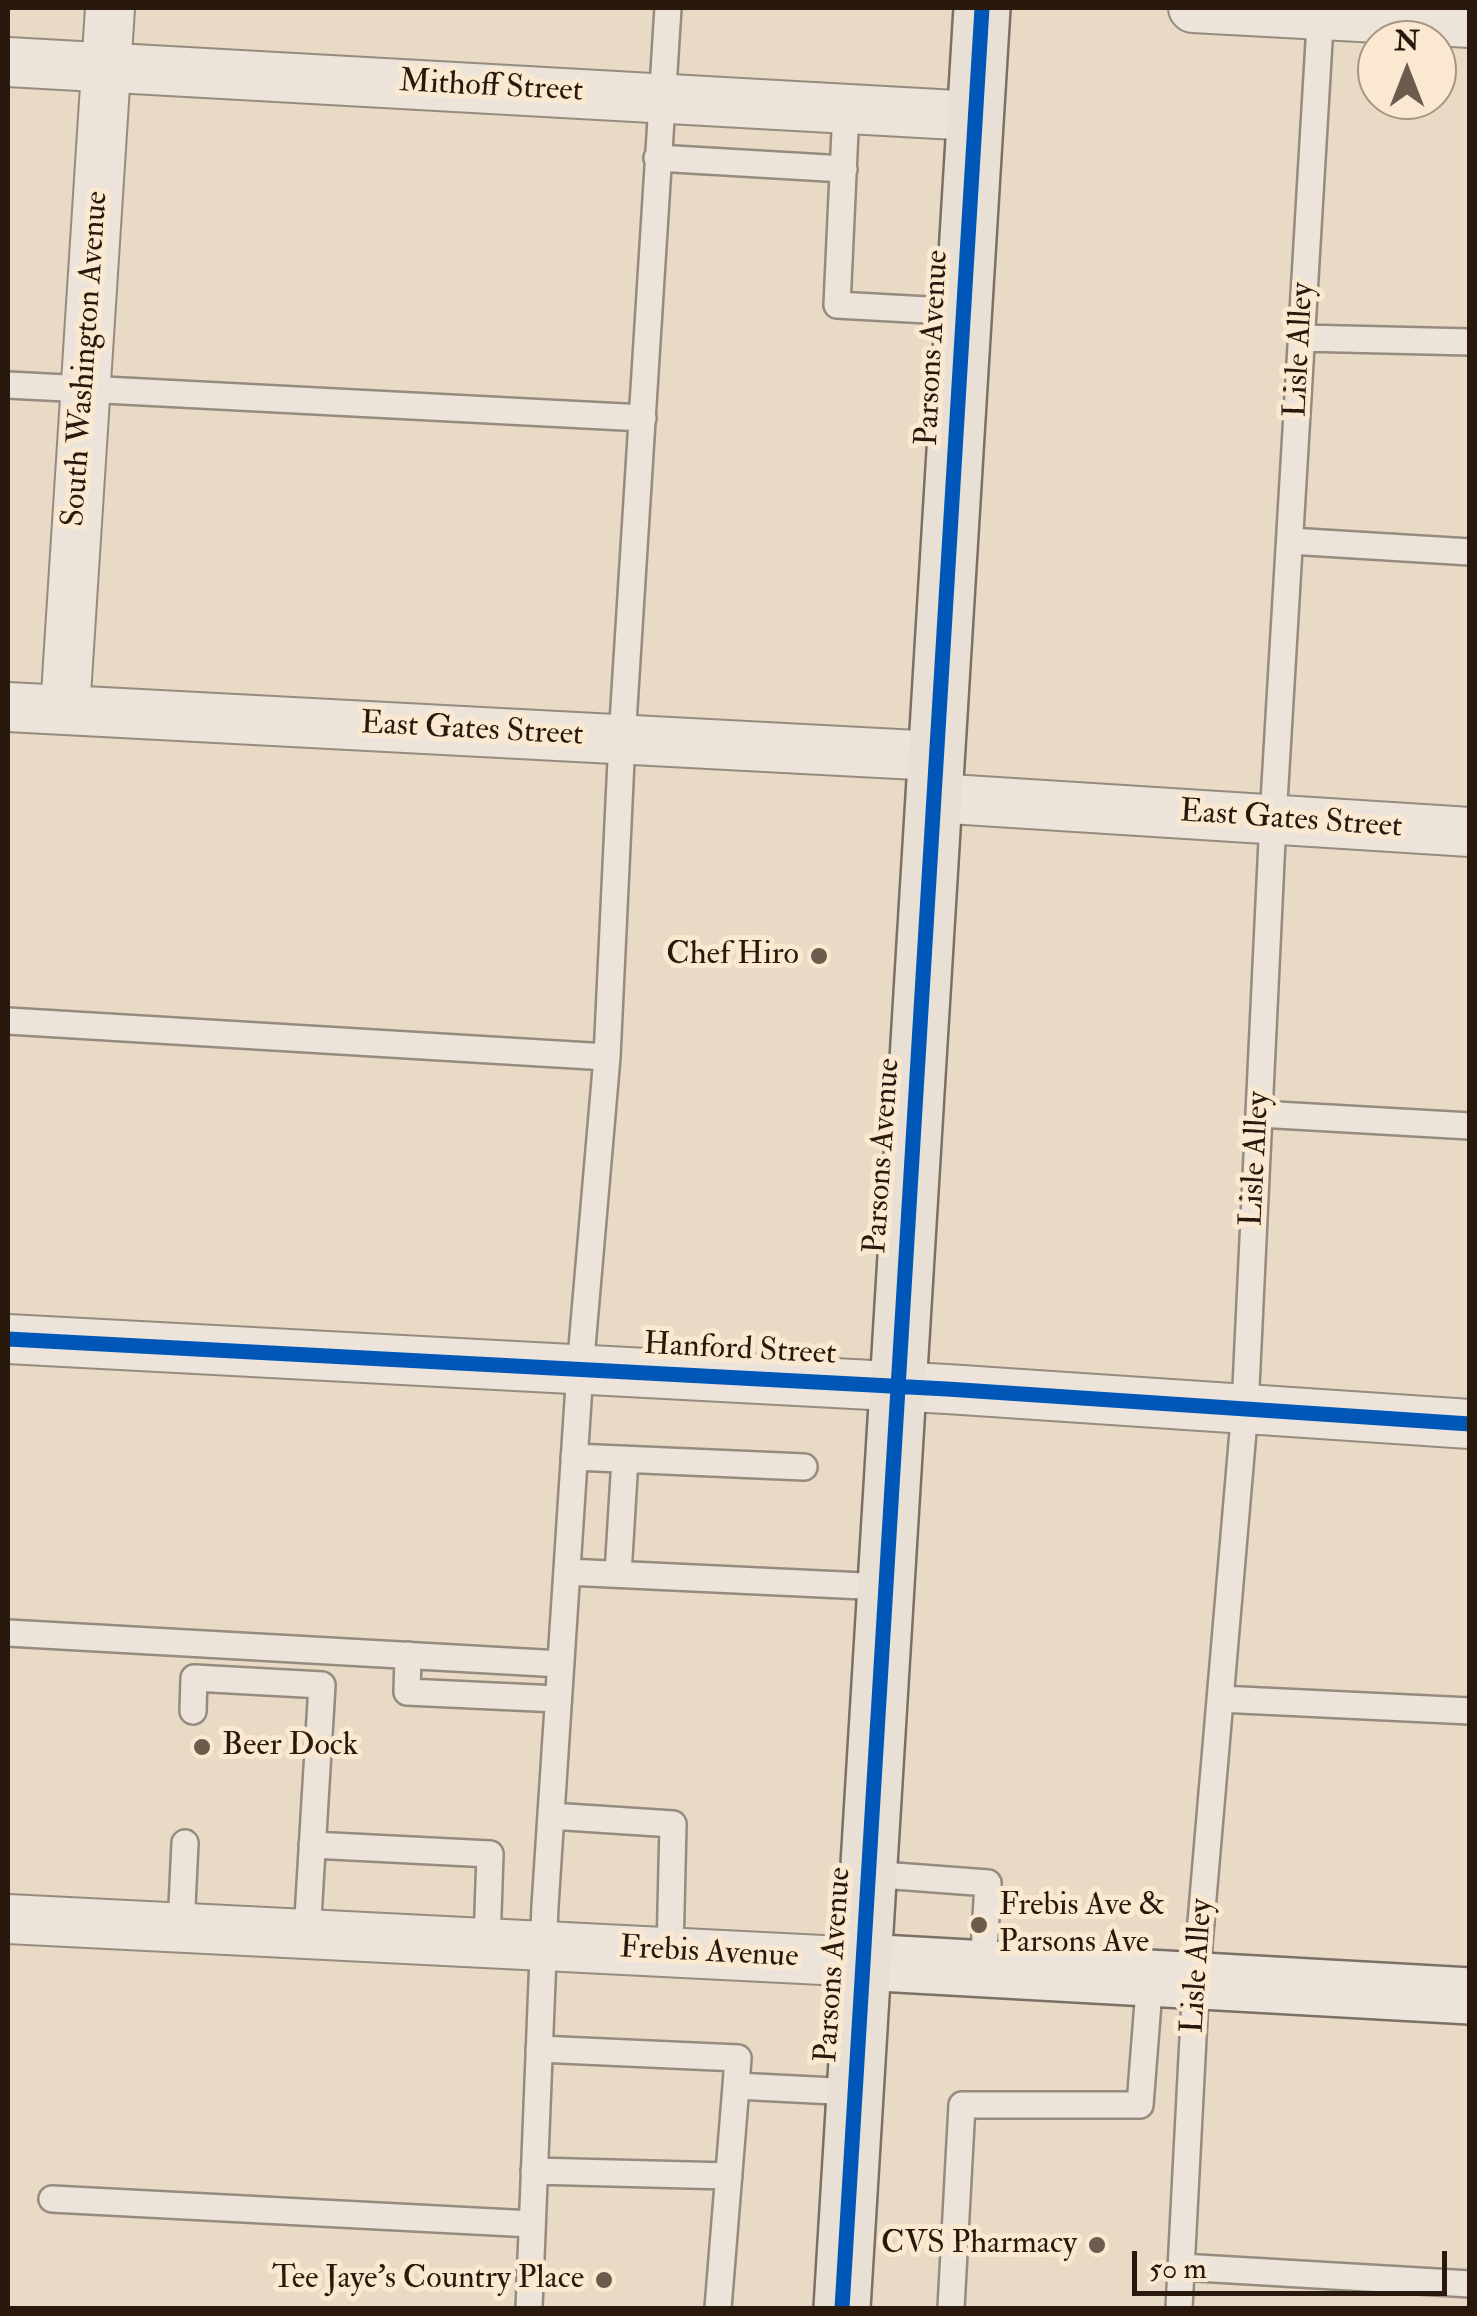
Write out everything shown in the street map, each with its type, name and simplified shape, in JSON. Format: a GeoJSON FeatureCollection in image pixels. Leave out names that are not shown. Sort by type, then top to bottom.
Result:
{"type":"FeatureCollection","features":[{"type":"Feature","properties":{"kind":"main road","name":"Parsons Avenue"},"geometry":{"type":"LineString","coordinates":[[842,2308],[982,8]]}},
{"type":"Feature","properties":{"kind":"main road","name":"Frebis Avenue"},"geometry":{"type":"LineString","coordinates":[[862,1962],[1470,1996]]}},
{"type":"Feature","properties":{"kind":"street","name":"South Washington Avenue"},"geometry":{"type":"LineString","coordinates":[[65,710],[110,8]]}},
{"type":"Feature","properties":{"kind":"street"},"geometry":{"type":"LineString","coordinates":[[1193,8],[1320,11],[1470,23]]}},
{"type":"Feature","properties":{"kind":"street","name":"Mithoff Street"},"geometry":{"type":"LineString","coordinates":[[8,62],[974,116]]}},
{"type":"Feature","properties":{"kind":"street","name":"East Gates Street"},"geometry":{"type":"LineString","coordinates":[[8,707],[622,739],[1273,820],[1470,832]]}},
{"type":"Feature","properties":{"kind":"street","name":"Hanford Street"},"geometry":{"type":"LineString","coordinates":[[8,1339],[896,1386],[1470,1424]]}},
{"type":"Feature","properties":{"kind":"street","name":"Frebis Avenue"},"geometry":{"type":"LineString","coordinates":[[8,1919],[862,1962]]}},
{"type":"Feature","properties":{"kind":"lane"},"geometry":{"type":"LineString","coordinates":[[529,2308],[542,1946],[580,1370],[607,1056],[622,739],[668,8]]}},
{"type":"Feature","properties":{"kind":"lane","name":"Lisle Alley"},"geometry":{"type":"LineString","coordinates":[[1179,2308],[1173,1979],[1220,1699],[1245,1408],[1273,820],[1320,11]]}},
{"type":"Feature","properties":{"kind":"lane"},"geometry":{"type":"LineString","coordinates":[[846,109],[837,305],[964,312]]}},
{"type":"Feature","properties":{"kind":"lane"},"geometry":{"type":"LineString","coordinates":[[657,158],[844,169]]}},
{"type":"Feature","properties":{"kind":"lane"},"geometry":{"type":"LineString","coordinates":[[1302,338],[1470,342]]}},
{"type":"Feature","properties":{"kind":"lane"},"geometry":{"type":"LineString","coordinates":[[8,385],[644,418]]}},
{"type":"Feature","properties":{"kind":"lane"},"geometry":{"type":"LineString","coordinates":[[1290,540],[1470,552]]}},
{"type":"Feature","properties":{"kind":"lane"},"geometry":{"type":"LineString","coordinates":[[8,1022],[607,1056]]}},
{"type":"Feature","properties":{"kind":"lane"},"geometry":{"type":"LineString","coordinates":[[1259,1114],[1470,1126]]}},
{"type":"Feature","properties":{"kind":"lane"},"geometry":{"type":"LineString","coordinates":[[574,1457],[804,1466]]}},
{"type":"Feature","properties":{"kind":"lane"},"geometry":{"type":"LineString","coordinates":[[618,1574],[625,1459]]}},
{"type":"Feature","properties":{"kind":"lane"},"geometry":{"type":"LineString","coordinates":[[567,1572],[886,1587]]}},
{"type":"Feature","properties":{"kind":"lane"},"geometry":{"type":"LineString","coordinates":[[8,1634],[561,1664]]}},
{"type":"Feature","properties":{"kind":"lane"},"geometry":{"type":"LineString","coordinates":[[259,1681],[261,1648]]}},
{"type":"Feature","properties":{"kind":"lane"},"geometry":{"type":"LineString","coordinates":[[408,1656],[407,1692],[558,1700]]}},
{"type":"Feature","properties":{"kind":"lane"},"geometry":{"type":"LineString","coordinates":[[192,1710],[194,1678],[322,1685],[307,1934]]}},
{"type":"Feature","properties":{"kind":"lane"},"geometry":{"type":"LineString","coordinates":[[1220,1699],[1470,1711]]}},
{"type":"Feature","properties":{"kind":"lane"},"geometry":{"type":"LineString","coordinates":[[550,1816],[674,1824],[670,1952]]}},
{"type":"Feature","properties":{"kind":"lane"},"geometry":{"type":"LineString","coordinates":[[181,1928],[185,1843]]}},
{"type":"Feature","properties":{"kind":"lane"},"geometry":{"type":"LineString","coordinates":[[312,1845],[490,1854],[487,1943]]}},
{"type":"Feature","properties":{"kind":"lane"},"geometry":{"type":"LineString","coordinates":[[868,1874],[988,1883],[983,1968]]}},
{"type":"Feature","properties":{"kind":"lane"},"geometry":{"type":"LineString","coordinates":[[951,2308],[962,2104],[1140,2104],[1173,1979]]}},
{"type":"Feature","properties":{"kind":"lane"},"geometry":{"type":"LineString","coordinates":[[539,2050],[738,2058],[718,2308]]}},
{"type":"Feature","properties":{"kind":"lane"},"geometry":{"type":"LineString","coordinates":[[736,2086],[854,2092]]}},
{"type":"Feature","properties":{"kind":"lane"},"geometry":{"type":"LineString","coordinates":[[534,2171],[729,2176]]}},
{"type":"Feature","properties":{"kind":"lane"},"geometry":{"type":"LineString","coordinates":[[52,2199],[532,2224]]}},
{"type":"Feature","properties":{"kind":"lane"},"geometry":{"type":"LineString","coordinates":[[1181,2267],[1470,2284]]}},
{"type":"Feature","properties":{"kind":"cycle path"},"geometry":{"type":"LineString","coordinates":[[842,2308],[982,8]]}},
{"type":"Feature","properties":{"kind":"cycle path"},"geometry":{"type":"LineString","coordinates":[[8,1339],[947,1389],[1470,1424]]}},
{"type":"Feature","properties":{"kind":"place","name":"Chef Hiro"},"geometry":{"type":"Point","coordinates":[819,956]}},
{"type":"Feature","properties":{"kind":"place","name":"Beer Dock"},"geometry":{"type":"Point","coordinates":[202,1747]}},
{"type":"Feature","properties":{"kind":"place","name":"Frebis Ave & Parsons Ave"},"geometry":{"type":"Point","coordinates":[979,1925]}},
{"type":"Feature","properties":{"kind":"place","name":"CVS Pharmacy"},"geometry":{"type":"Point","coordinates":[1097,2245]}},
{"type":"Feature","properties":{"kind":"place","name":"Tee Jaye's Country Place"},"geometry":{"type":"Point","coordinates":[604,2280]}}]}
